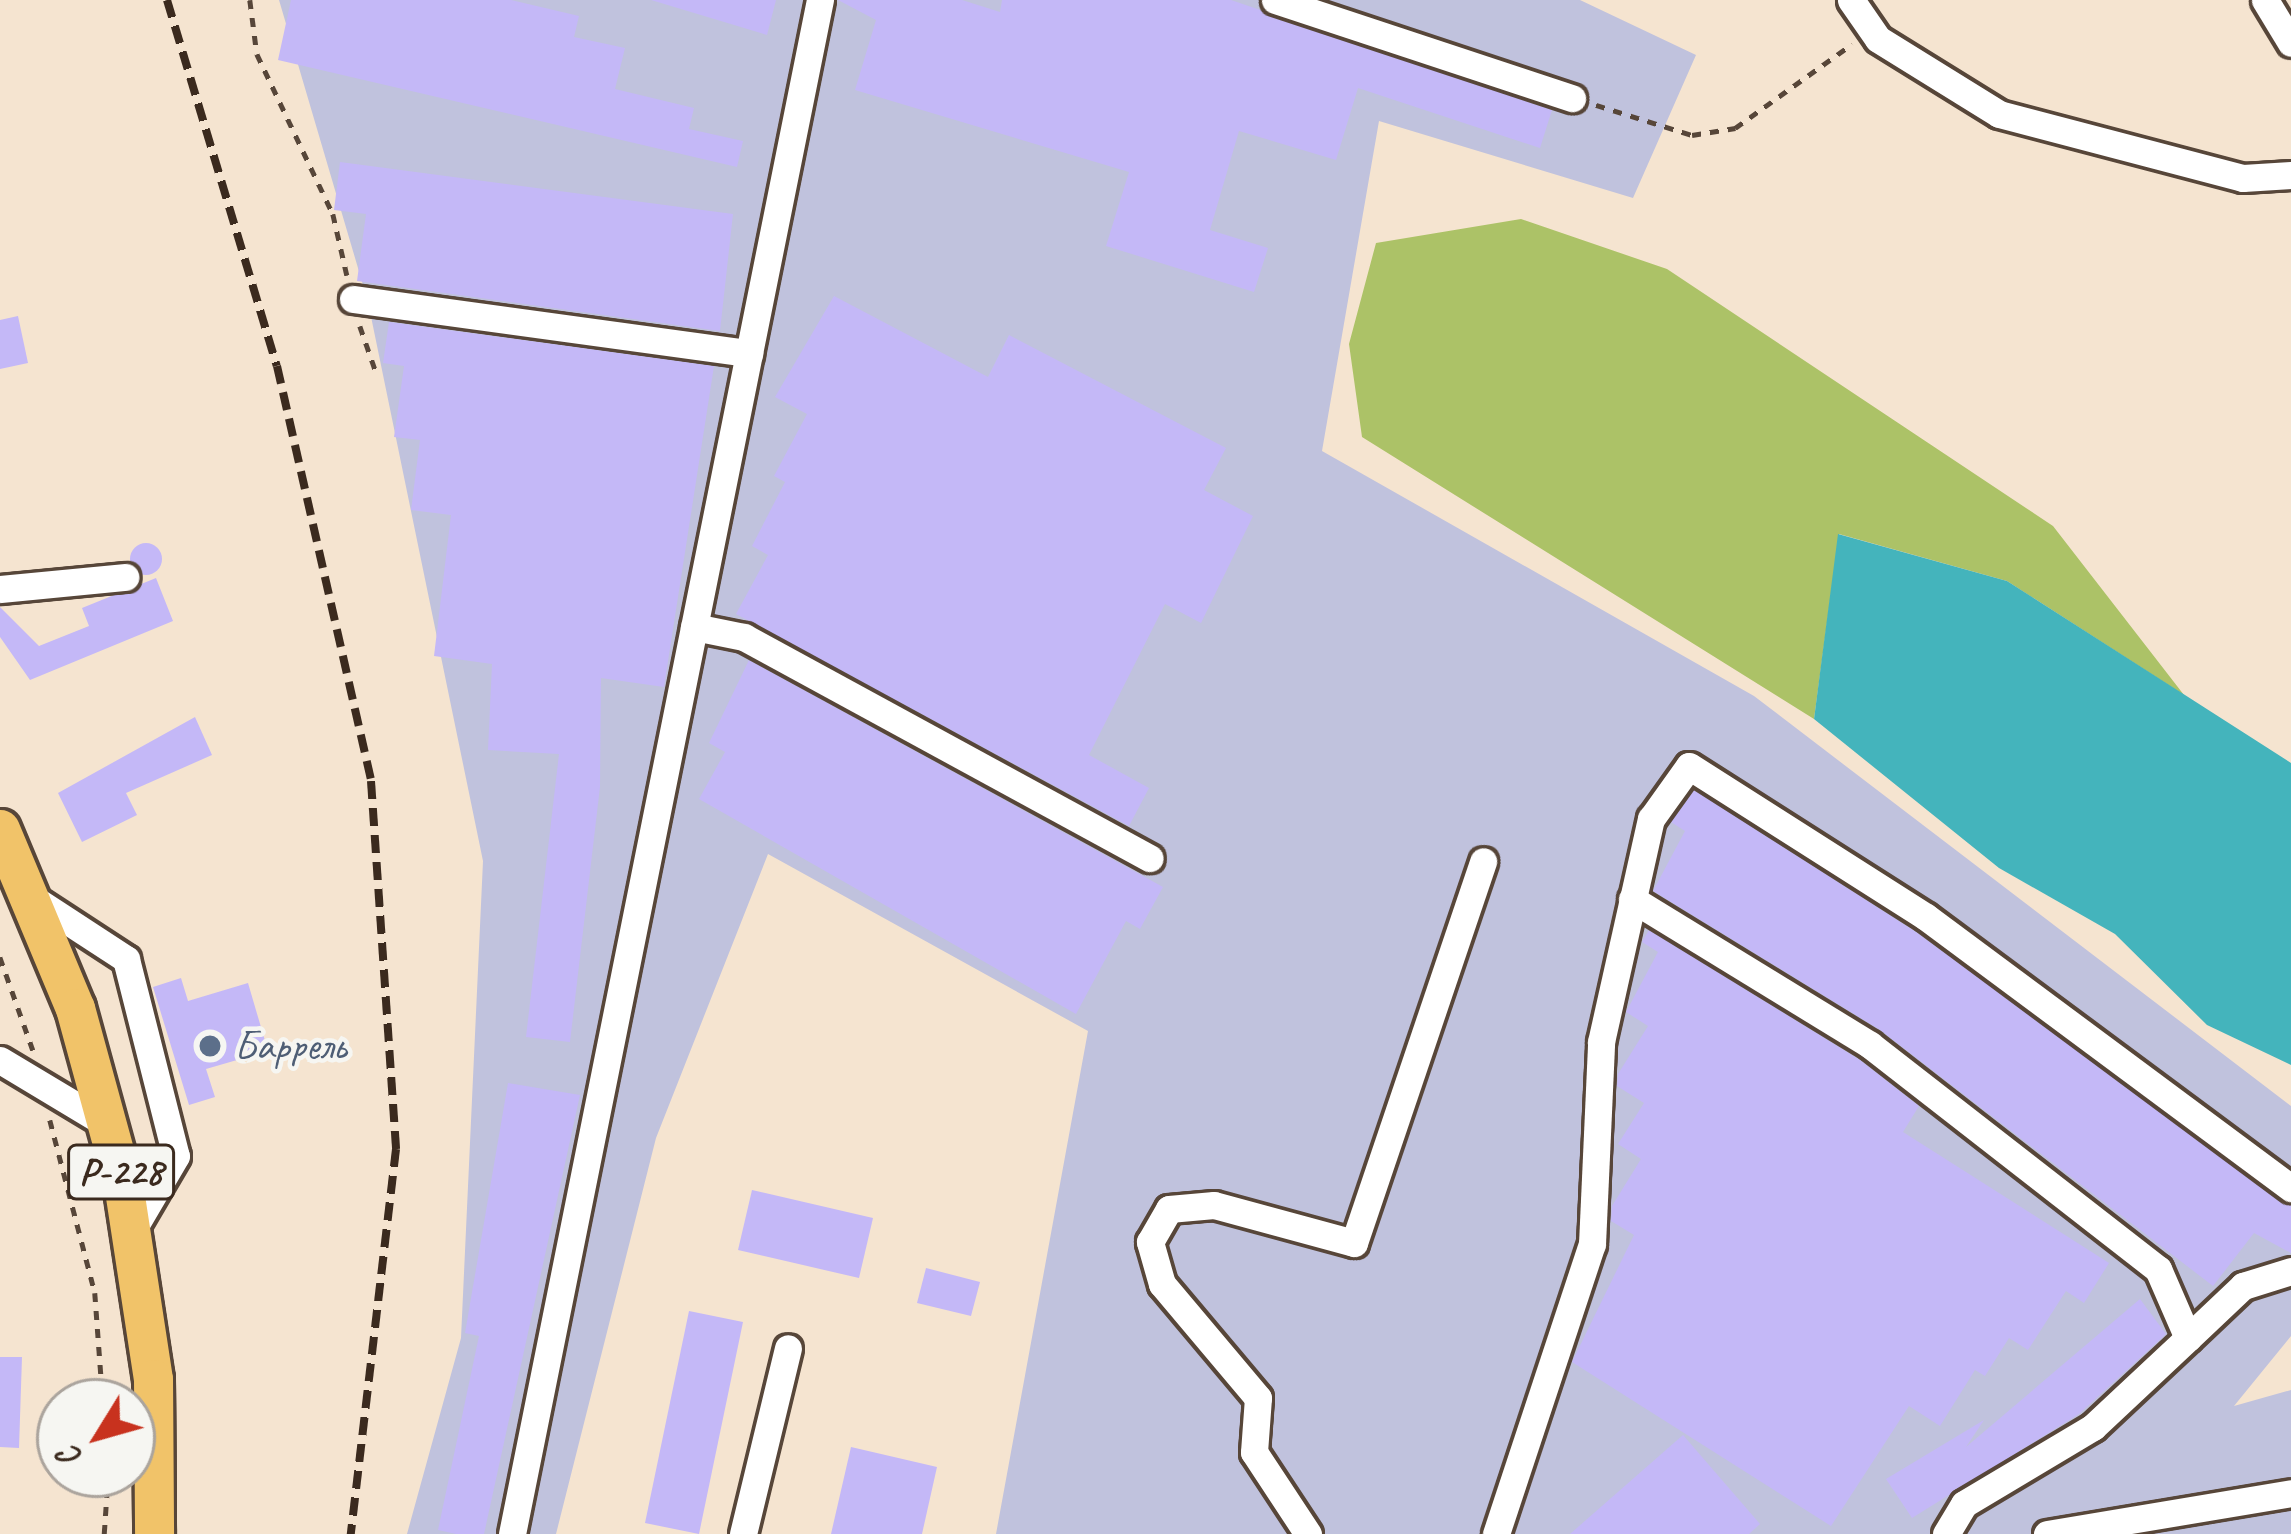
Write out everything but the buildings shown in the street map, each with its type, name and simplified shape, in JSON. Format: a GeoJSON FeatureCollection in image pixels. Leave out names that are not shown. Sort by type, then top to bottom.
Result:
{"type":"FeatureCollection","features":[{"type":"Feature","properties":{"kind":"highway","name":"Р-228"},"geometry":{"type":"LineString","coordinates":[[0,829],[34,899],[110,1126],[132,1231],[153,1379],[154,1534]]}},
{"type":"Feature","properties":{"kind":"street"},"geometry":{"type":"LineString","coordinates":[[512,1534],[820,0]]}},
{"type":"Feature","properties":{"kind":"street"},"geometry":{"type":"LineString","coordinates":[[1275,0],[1572,98]]}},
{"type":"Feature","properties":{"kind":"street"},"geometry":{"type":"LineString","coordinates":[[1851,0],[1872,30],[1999,114],[2242,178],[2290,168]]}},
{"type":"Feature","properties":{"kind":"street"},"geometry":{"type":"LineString","coordinates":[[2265,0],[2291,44]]}},
{"type":"Feature","properties":{"kind":"street"},"geometry":{"type":"LineString","coordinates":[[353,299],[749,353]]}},
{"type":"Feature","properties":{"kind":"street"},"geometry":{"type":"LineString","coordinates":[[0,589],[125,578]]}},
{"type":"Feature","properties":{"kind":"street"},"geometry":{"type":"LineString","coordinates":[[694,627],[743,637],[1150,858]]}},
{"type":"Feature","properties":{"kind":"street"},"geometry":{"type":"LineString","coordinates":[[1496,1534],[1592,1244],[1601,1042],[1652,819],[1689,766],[1926,917],[2291,1188]]}},
{"type":"Feature","properties":{"kind":"street"},"geometry":{"type":"LineString","coordinates":[[1308,1534],[1254,1452],[1258,1398],[1162,1283],[1150,1243],[1169,1209],[1214,1205],[1354,1243],[1483,861]]}},
{"type":"Feature","properties":{"kind":"street"},"geometry":{"type":"LineString","coordinates":[[34,899],[126,959],[176,1156],[132,1231]]}},
{"type":"Feature","properties":{"kind":"street"},"geometry":{"type":"LineString","coordinates":[[1632,899],[1870,1045],[2158,1269],[2188,1338]]}},
{"type":"Feature","properties":{"kind":"street"},"geometry":{"type":"LineString","coordinates":[[0,1060],[110,1126]]}},
{"type":"Feature","properties":{"kind":"street"},"geometry":{"type":"LineString","coordinates":[[1946,1534],[1964,1504],[2093,1426],[2243,1286],[2291,1271]]}},
{"type":"Feature","properties":{"kind":"street"},"geometry":{"type":"LineString","coordinates":[[743,1534],[788,1348]]}},
{"type":"Feature","properties":{"kind":"street"},"geometry":{"type":"LineString","coordinates":[[2047,1534],[2291,1493]]}},
{"type":"Feature","properties":{"kind":"path"},"geometry":{"type":"LineString","coordinates":[[250,0],[257,54],[333,214],[375,369]]}},
{"type":"Feature","properties":{"kind":"path"},"geometry":{"type":"LineString","coordinates":[[1572,98],[1692,135],[1735,128],[1872,30]]}},
{"type":"Feature","properties":{"kind":"path"},"geometry":{"type":"LineString","coordinates":[[0,958],[41,1085],[95,1293],[101,1378]]}},
{"type":"Feature","properties":{"kind":"path"},"geometry":{"type":"LineString","coordinates":[[104,1534],[106,1498]]}},
{"type":"Feature","properties":{"kind":"shaded area"},"geometry":{"type":"Polygon","coordinates":[[[279,0],[1580,0],[1696,55],[1633,198],[1379,121],[1322,451],[1754,696],[2291,1106],[2291,1336],[2234,1406],[2291,1390],[2291,1534],[996,1534],[1088,1031],[768,854],[656,1138],[556,1534],[407,1534],[461,1338],[483,861],[368,302],[279,0]]]}},
{"type":"Feature","properties":{"kind":"green space"},"geometry":{"type":"Polygon","coordinates":[[[1521,219],[1667,269],[2053,526],[2184,695],[2007,581],[1839,534],[1814,719],[1362,437],[1349,344],[1376,243],[1521,219]]]}},
{"type":"Feature","properties":{"kind":"water"},"geometry":{"type":"Polygon","coordinates":[[[1838,534],[2007,581],[2291,763],[2291,1065],[2207,1025],[2115,934],[1999,868],[1814,719],[1838,534]]]}},
{"type":"Feature","properties":{"kind":"railway"},"geometry":{"type":"LineString","coordinates":[[167,0],[277,366],[371,781],[396,1149],[351,1534]]}},
{"type":"Feature","properties":{"kind":"place","name":"Баррель"},"geometry":{"type":"Point","coordinates":[210,1046]}}]}
